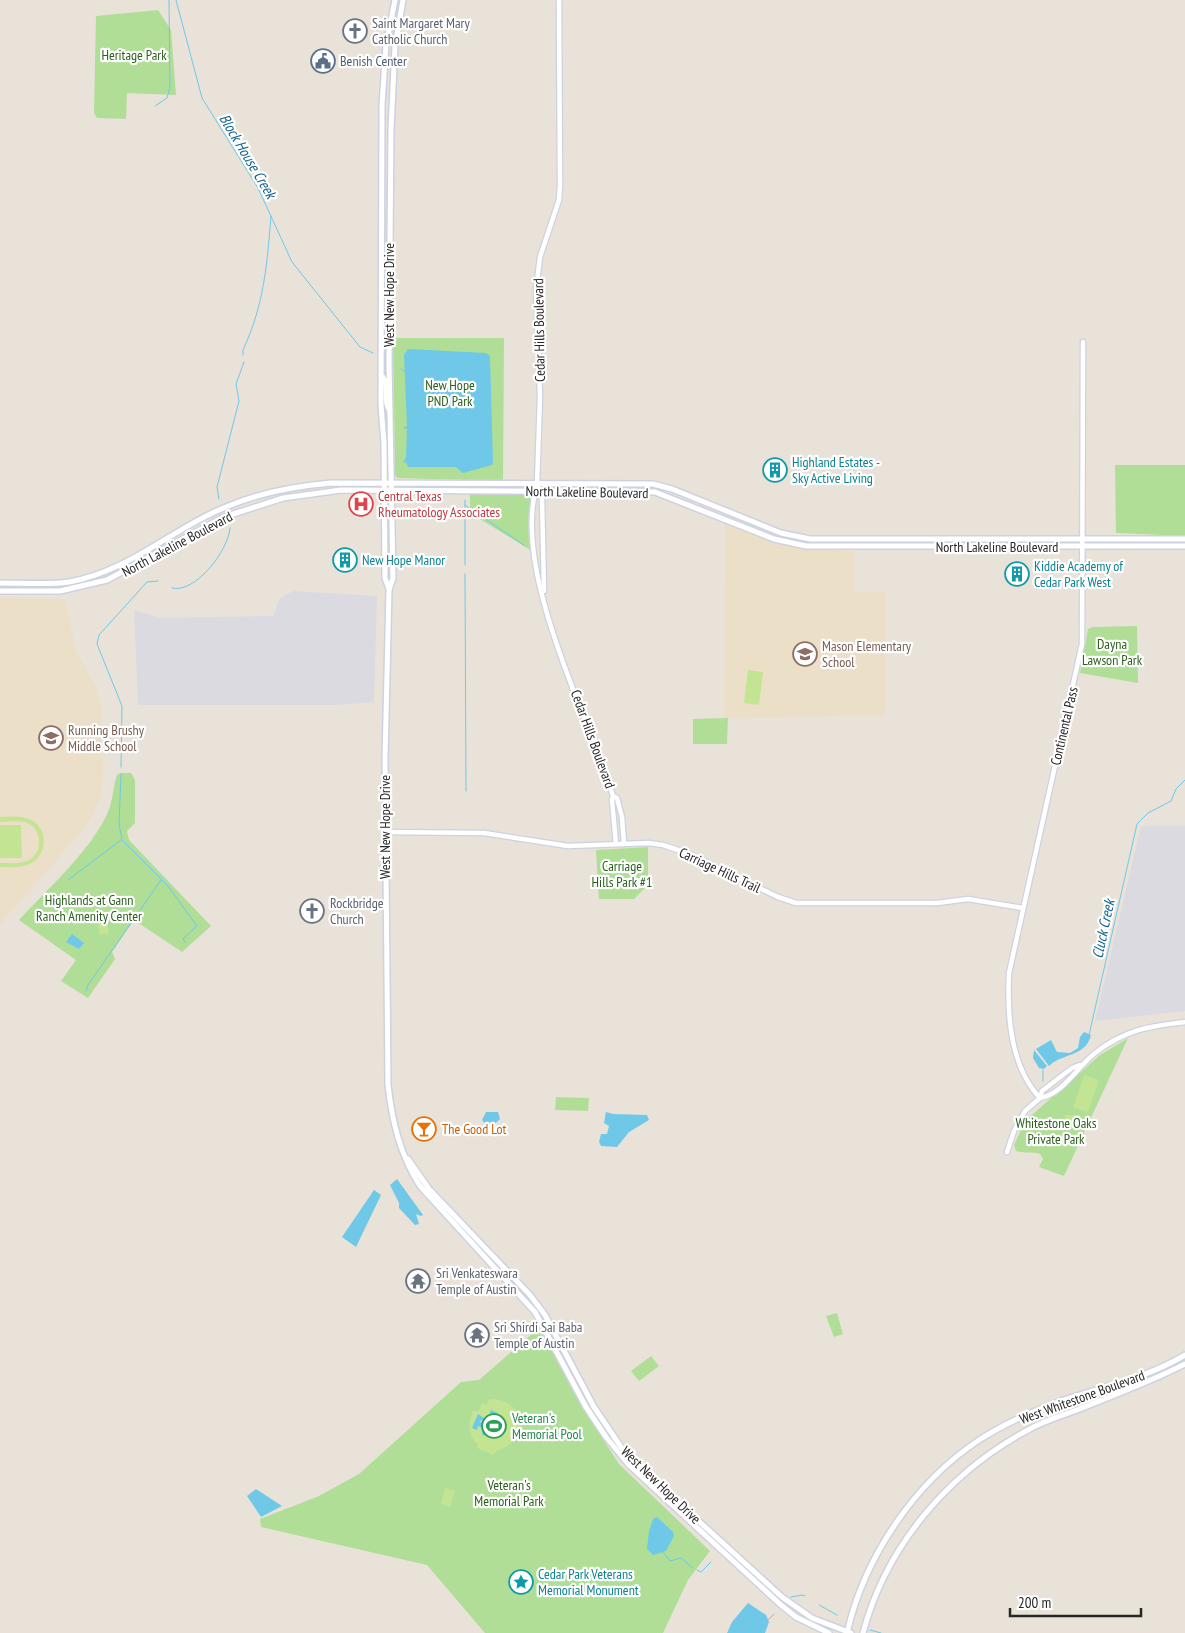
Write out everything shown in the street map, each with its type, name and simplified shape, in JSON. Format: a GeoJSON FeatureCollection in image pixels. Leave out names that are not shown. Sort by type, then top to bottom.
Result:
{"type":"FeatureCollection","features":[{"type":"Feature","properties":{"kind":"main road","name":"West New Hope Drive"},"geometry":{"type":"LineString","coordinates":[[389,590],[385,578],[381,375],[382,105],[386,45],[394,0]]}},
{"type":"Feature","properties":{"kind":"main road","name":"West New Hope Drive"},"geometry":{"type":"LineString","coordinates":[[403,0],[395,46],[391,104],[389,362],[393,491],[393,578],[389,590],[385,693],[388,1085],[392,1122],[410,1171],[430,1199],[535,1312],[586,1407],[606,1437],[629,1466],[781,1605],[796,1617],[829,1633]]}},
{"type":"Feature","properties":{"kind":"main road"},"geometry":{"type":"LineString","coordinates":[[381,375],[386,382],[386,406],[391,412]]}},
{"type":"Feature","properties":{"kind":"main road","name":"North Lakeline Boulevard"},"geometry":{"type":"LineString","coordinates":[[0,583],[69,582],[99,574],[119,566],[230,505],[281,490],[331,483],[636,484],[662,486],[781,533],[810,539],[1185,539]]}},
{"type":"Feature","properties":{"kind":"main road","name":"North Lakeline Boulevard"},"geometry":{"type":"LineString","coordinates":[[0,591],[60,591],[107,580],[224,517],[283,498],[341,490],[655,492],[774,539],[806,546],[1185,546]]}},
{"type":"Feature","properties":{"kind":"main road","name":"West New Hope Drive"},"geometry":{"type":"LineString","coordinates":[[404,1152],[429,1189],[530,1295],[545,1315],[594,1406],[621,1447],[635,1463],[782,1597],[812,1618],[848,1633]]}},
{"type":"Feature","properties":{"kind":"main road","name":"West Whitestone Boulevard"},"geometry":{"type":"LineString","coordinates":[[848,1633],[857,1597],[883,1544],[902,1516],[952,1462],[978,1441],[1020,1419],[1060,1402],[1153,1371],[1185,1355]]}},
{"type":"Feature","properties":{"kind":"main road","name":"West Whitestone Boulevard"},"geometry":{"type":"LineString","coordinates":[[863,1633],[876,1592],[904,1542],[924,1515],[949,1488],[976,1464],[1028,1430],[1150,1382],[1185,1364]]}},
{"type":"Feature","properties":{"kind":"street","name":"Cedar Hills Boulevard"},"geometry":{"type":"LineString","coordinates":[[544,597],[537,484],[540,397],[536,290],[540,257],[559,200],[558,0]]}},
{"type":"Feature","properties":{"kind":"street","name":"Continental Pass"},"geometry":{"type":"LineString","coordinates":[[1040,1098],[1027,1082],[1017,1062],[1009,999],[1012,959],[1082,644],[1083,342]]}},
{"type":"Feature","properties":{"kind":"street","name":"Cedar Hills Boulevard"},"geometry":{"type":"LineString","coordinates":[[538,491],[534,554],[537,578],[556,642],[613,796],[616,844]]}},
{"type":"Feature","properties":{"kind":"street","name":"Cedar Hills Boulevard"},"geometry":{"type":"LineString","coordinates":[[613,796],[617,798],[621,810],[624,844]]}},
{"type":"Feature","properties":{"kind":"street","name":"Carriage Hills Trail"},"geometry":{"type":"LineString","coordinates":[[385,832],[484,833],[568,846],[649,843],[673,848],[778,897],[796,903],[937,903],[968,899],[1023,908]]}},
{"type":"Feature","properties":{"kind":"street"},"geometry":{"type":"LineString","coordinates":[[1040,1098],[1050,1097],[1081,1065],[1114,1040],[1136,1029],[1185,1022]]}},
{"type":"Feature","properties":{"kind":"street"},"geometry":{"type":"LineString","coordinates":[[1007,1152],[1018,1120],[1040,1098],[1042,1091],[1072,1068],[1081,1065]]}},
{"type":"Feature","properties":{"kind":"shaded area","name":"Mason Elementary School"},"geometry":{"type":"Polygon","coordinates":[[[725,522],[805,549],[854,551],[854,592],[885,592],[885,715],[724,718],[725,522]]]}},
{"type":"Feature","properties":{"kind":"shaded area"},"geometry":{"type":"Polygon","coordinates":[[[293,591],[377,596],[374,702],[337,705],[138,705],[134,610],[159,618],[274,616],[279,599],[293,591]]]}},
{"type":"Feature","properties":{"kind":"shaded area","name":"Running Brushy Middle School"},"geometry":{"type":"Polygon","coordinates":[[[0,598],[65,599],[76,651],[96,688],[101,704],[103,775],[100,798],[87,825],[0,924],[0,598]]]}},
{"type":"Feature","properties":{"kind":"shaded area"},"geometry":{"type":"Polygon","coordinates":[[[1141,826],[1185,826],[1185,1011],[1095,1021],[1141,826]]]}},
{"type":"Feature","properties":{"kind":"green space","name":"Heritage Park"},"geometry":{"type":"Polygon","coordinates":[[[158,10],[171,30],[176,95],[127,93],[126,119],[97,118],[94,113],[96,16],[158,10]]]}},
{"type":"Feature","properties":{"kind":"green space","name":"New Hope PND Park"},"geometry":{"type":"Polygon","coordinates":[[[397,338],[504,338],[503,481],[397,478],[395,475],[393,341],[397,338]]]}},
{"type":"Feature","properties":{"kind":"green space"},"geometry":{"type":"Polygon","coordinates":[[[1115,465],[1185,465],[1185,536],[1116,533],[1115,465]]]}},
{"type":"Feature","properties":{"kind":"green space"},"geometry":{"type":"Polygon","coordinates":[[[470,494],[531,495],[532,551],[470,513],[470,494]]]}},
{"type":"Feature","properties":{"kind":"green space","name":"Dayna Lawson Park"},"geometry":{"type":"Polygon","coordinates":[[[1137,626],[1138,683],[1080,673],[1088,629],[1093,627],[1137,626]]]}},
{"type":"Feature","properties":{"kind":"green space"},"geometry":{"type":"Polygon","coordinates":[[[748,670],[763,672],[759,705],[744,703],[748,670]]]}},
{"type":"Feature","properties":{"kind":"green space"},"geometry":{"type":"Polygon","coordinates":[[[728,718],[727,744],[693,744],[693,719],[728,718]]]}},
{"type":"Feature","properties":{"kind":"green space","name":"Highlands at Gann Ranch Amenity Center"},"geometry":{"type":"Polygon","coordinates":[[[120,773],[131,773],[135,780],[135,823],[127,831],[129,840],[211,926],[182,952],[134,920],[112,952],[115,959],[88,998],[61,981],[76,960],[19,920],[68,869],[92,840],[108,812],[117,775],[120,773]]]}},
{"type":"Feature","properties":{"kind":"green space"},"geometry":{"type":"Polygon","coordinates":[[[0,817],[23,817],[37,824],[41,830],[44,844],[39,857],[34,862],[21,867],[0,867],[0,863],[21,863],[32,858],[38,849],[39,839],[35,829],[28,823],[20,821],[0,822],[0,817]]]}},
{"type":"Feature","properties":{"kind":"green space"},"geometry":{"type":"Polygon","coordinates":[[[0,825],[21,825],[22,858],[0,858],[0,825]]]}},
{"type":"Feature","properties":{"kind":"green space","name":"Carriage Hills Park #1"},"geometry":{"type":"Polygon","coordinates":[[[648,847],[648,885],[634,899],[599,899],[596,850],[648,847]]]}},
{"type":"Feature","properties":{"kind":"green space"},"geometry":{"type":"Polygon","coordinates":[[[106,917],[109,933],[100,935],[97,919],[106,917]]]}},
{"type":"Feature","properties":{"kind":"green space","name":"Whitestone Oaks Private Park"},"geometry":{"type":"Polygon","coordinates":[[[1128,1038],[1064,1176],[1039,1167],[1043,1159],[1040,1154],[1016,1151],[1014,1145],[1025,1121],[1100,1055],[1128,1038]]]}},
{"type":"Feature","properties":{"kind":"green space"},"geometry":{"type":"Polygon","coordinates":[[[1084,1075],[1099,1080],[1088,1112],[1073,1107],[1084,1075]]]}},
{"type":"Feature","properties":{"kind":"green space"},"geometry":{"type":"Polygon","coordinates":[[[556,1097],[589,1098],[588,1111],[555,1110],[556,1097]]]}},
{"type":"Feature","properties":{"kind":"green space"},"geometry":{"type":"Polygon","coordinates":[[[1065,1115],[1080,1115],[1080,1124],[1065,1124],[1065,1115]]]}},
{"type":"Feature","properties":{"kind":"green space"},"geometry":{"type":"Polygon","coordinates":[[[837,1313],[843,1334],[834,1337],[826,1316],[837,1313]]]}},
{"type":"Feature","properties":{"kind":"green space","name":"Veteran's Memorial Park"},"geometry":{"type":"Polygon","coordinates":[[[540,1327],[576,1397],[619,1464],[710,1551],[688,1580],[663,1633],[485,1633],[427,1565],[261,1527],[260,1519],[319,1496],[359,1474],[461,1382],[479,1380],[540,1327]]]}},
{"type":"Feature","properties":{"kind":"green space"},"geometry":{"type":"Polygon","coordinates":[[[651,1356],[659,1366],[639,1381],[631,1371],[651,1356]]]}},
{"type":"Feature","properties":{"kind":"green space","name":"Veteran's Memorial Pool"},"geometry":{"type":"Polygon","coordinates":[[[492,1399],[504,1401],[512,1406],[518,1414],[520,1422],[519,1431],[515,1439],[507,1446],[496,1451],[494,1455],[477,1448],[478,1445],[470,1433],[469,1425],[473,1411],[479,1411],[482,1403],[486,1405],[492,1399]]]}},
{"type":"Feature","properties":{"kind":"green space"},"geometry":{"type":"Polygon","coordinates":[[[445,1488],[455,1491],[450,1507],[441,1504],[445,1488]]]}},
{"type":"Feature","properties":{"kind":"water","name":"New Hope PND Park"},"geometry":{"type":"Polygon","coordinates":[[[408,349],[486,353],[490,356],[492,465],[463,473],[456,467],[408,467],[406,462],[403,463],[406,457],[407,429],[403,428],[407,426],[404,355],[408,349]]]}},
{"type":"Feature","properties":{"kind":"water"},"geometry":{"type":"Polygon","coordinates":[[[72,934],[84,943],[79,949],[66,942],[72,934]]]}},
{"type":"Feature","properties":{"kind":"water"},"geometry":{"type":"Polygon","coordinates":[[[1084,1032],[1091,1035],[1084,1047],[1049,1066],[1036,1049],[1051,1040],[1057,1052],[1070,1053],[1078,1048],[1080,1037],[1084,1032]]]}},
{"type":"Feature","properties":{"kind":"water"},"geometry":{"type":"Polygon","coordinates":[[[1034,1050],[1047,1066],[1044,1069],[1039,1068],[1033,1058],[1034,1050]]]}},
{"type":"Feature","properties":{"kind":"water"},"geometry":{"type":"Polygon","coordinates":[[[486,1112],[498,1112],[500,1119],[489,1129],[482,1120],[486,1112]]]}},
{"type":"Feature","properties":{"kind":"water"},"geometry":{"type":"Polygon","coordinates":[[[606,1112],[647,1115],[649,1120],[629,1132],[617,1147],[601,1146],[599,1142],[601,1134],[607,1134],[609,1126],[604,1123],[606,1112]]]}},
{"type":"Feature","properties":{"kind":"water"},"geometry":{"type":"Polygon","coordinates":[[[397,1179],[423,1215],[416,1214],[419,1224],[415,1225],[399,1208],[399,1203],[390,1185],[397,1179]]]}},
{"type":"Feature","properties":{"kind":"water"},"geometry":{"type":"Polygon","coordinates":[[[374,1190],[381,1195],[356,1247],[342,1237],[374,1190]]]}},
{"type":"Feature","properties":{"kind":"water"},"geometry":{"type":"Polygon","coordinates":[[[491,1410],[498,1413],[495,1419],[492,1418],[490,1424],[481,1420],[480,1422],[500,1431],[492,1436],[482,1435],[483,1428],[478,1426],[477,1430],[472,1428],[478,1414],[487,1420],[491,1410]]]}},
{"type":"Feature","properties":{"kind":"water"},"geometry":{"type":"Polygon","coordinates":[[[256,1489],[282,1506],[261,1517],[247,1496],[256,1489]]]}},
{"type":"Feature","properties":{"kind":"water"},"geometry":{"type":"Polygon","coordinates":[[[657,1517],[673,1532],[674,1536],[666,1551],[653,1555],[647,1549],[649,1531],[653,1519],[657,1517]]]}},
{"type":"Feature","properties":{"kind":"water"},"geometry":{"type":"Polygon","coordinates":[[[748,1603],[766,1615],[769,1622],[765,1633],[727,1633],[732,1622],[748,1603]]]}},
{"type":"Feature","properties":{"kind":"waterway"},"geometry":{"type":"LineString","coordinates":[[155,106],[167,98],[170,87],[169,0]]}},
{"type":"Feature","properties":{"kind":"waterway","name":"Block House Creek"},"geometry":{"type":"LineString","coordinates":[[176,0],[202,98],[258,188],[292,262],[360,347],[373,353]]}},
{"type":"Feature","properties":{"kind":"waterway","name":"Block House Creek"},"geometry":{"type":"LineString","coordinates":[[243,355],[243,350],[260,301],[268,251],[271,216]]}},
{"type":"Feature","properties":{"kind":"waterway","name":"Block House Creek"},"geometry":{"type":"LineString","coordinates":[[219,499],[217,487],[239,401],[236,384],[244,362]]}},
{"type":"Feature","properties":{"kind":"waterway"},"geometry":{"type":"LineString","coordinates":[[401,369],[407,373]]}},
{"type":"Feature","properties":{"kind":"waterway"},"geometry":{"type":"LineString","coordinates":[[465,500],[465,565]]}},
{"type":"Feature","properties":{"kind":"waterway"},"geometry":{"type":"LineString","coordinates":[[465,505],[525,546]]}},
{"type":"Feature","properties":{"kind":"waterway","name":"Block House Creek"},"geometry":{"type":"LineString","coordinates":[[172,588],[181,588],[191,584],[210,568],[224,547],[230,528]]}},
{"type":"Feature","properties":{"kind":"waterway"},"geometry":{"type":"LineString","coordinates":[[465,574],[466,791]]}},
{"type":"Feature","properties":{"kind":"waterway","name":"Block House Creek"},"geometry":{"type":"LineString","coordinates":[[121,767],[122,706],[97,644],[99,635],[147,582],[158,581]]}},
{"type":"Feature","properties":{"kind":"waterway","name":"Block House Creek"},"geometry":{"type":"LineString","coordinates":[[121,774],[119,824],[122,839]]}},
{"type":"Feature","properties":{"kind":"waterway","name":"Cluck Creek"},"geometry":{"type":"LineString","coordinates":[[1089,1035],[1137,824],[1148,813],[1171,801],[1176,789],[1185,780]]}},
{"type":"Feature","properties":{"kind":"waterway"},"geometry":{"type":"LineString","coordinates":[[68,880],[121,840]]}},
{"type":"Feature","properties":{"kind":"waterway"},"geometry":{"type":"LineString","coordinates":[[122,840],[168,886],[197,926],[183,939],[186,943]]}},
{"type":"Feature","properties":{"kind":"waterway"},"geometry":{"type":"LineString","coordinates":[[86,991],[88,985],[161,880]]}},
{"type":"Feature","properties":{"kind":"waterway","name":"Cluck Creek"},"geometry":{"type":"LineString","coordinates":[[1043,1070],[1043,1081]]}},
{"type":"Feature","properties":{"kind":"waterway"},"geometry":{"type":"LineString","coordinates":[[663,1552],[670,1561],[681,1558],[693,1568]]}},
{"type":"Feature","properties":{"kind":"waterway"},"geometry":{"type":"LineString","coordinates":[[697,1570],[701,1572],[711,1562]]}},
{"type":"Feature","properties":{"kind":"waterway"},"geometry":{"type":"LineString","coordinates":[[791,1597],[805,1596]]}},
{"type":"Feature","properties":{"kind":"waterway"},"geometry":{"type":"LineString","coordinates":[[819,1605],[837,1615]]}},
{"type":"Feature","properties":{"kind":"waterway"},"geometry":{"type":"LineString","coordinates":[[768,1620],[774,1614]]}},
{"type":"Feature","properties":{"kind":"waterway"},"geometry":{"type":"LineString","coordinates":[[870,1630],[881,1633]]}},
{"type":"Feature","properties":{"kind":"place","name":"Saint Margaret Mary Catholic Church"},"geometry":{"type":"Point","coordinates":[355,31]}},
{"type":"Feature","properties":{"kind":"place","name":"Benish Center"},"geometry":{"type":"Point","coordinates":[323,61]}},
{"type":"Feature","properties":{"kind":"place","name":"Highland Estates - Sky Active Living"},"geometry":{"type":"Point","coordinates":[775,470]}},
{"type":"Feature","properties":{"kind":"place","name":"Central Texas Rheumatology Associates"},"geometry":{"type":"Point","coordinates":[361,504]}},
{"type":"Feature","properties":{"kind":"place","name":"New Hope Manor"},"geometry":{"type":"Point","coordinates":[345,560]}},
{"type":"Feature","properties":{"kind":"place","name":"Kiddie Academy of Cedar Park West"},"geometry":{"type":"Point","coordinates":[1017,574]}},
{"type":"Feature","properties":{"kind":"place","name":"Mason Elementary School"},"geometry":{"type":"Point","coordinates":[805,654]}},
{"type":"Feature","properties":{"kind":"place","name":"Running Brushy Middle School"},"geometry":{"type":"Point","coordinates":[51,738]}},
{"type":"Feature","properties":{"kind":"place","name":"Rockbridge Church"},"geometry":{"type":"Point","coordinates":[312,911]}},
{"type":"Feature","properties":{"kind":"place","name":"The Good Lot"},"geometry":{"type":"Point","coordinates":[424,1129]}},
{"type":"Feature","properties":{"kind":"place","name":"Sri Venkateswara Temple of Austin"},"geometry":{"type":"Point","coordinates":[418,1281]}},
{"type":"Feature","properties":{"kind":"place","name":"Sri Shirdi Sai Baba Temple of Austin"},"geometry":{"type":"Point","coordinates":[477,1335]}},
{"type":"Feature","properties":{"kind":"place","name":"Veteran's Memorial Pool"},"geometry":{"type":"Point","coordinates":[494,1426]}},
{"type":"Feature","properties":{"kind":"place","name":"Cedar Park Veterans Memorial Monument"},"geometry":{"type":"Point","coordinates":[521,1582]}}]}
